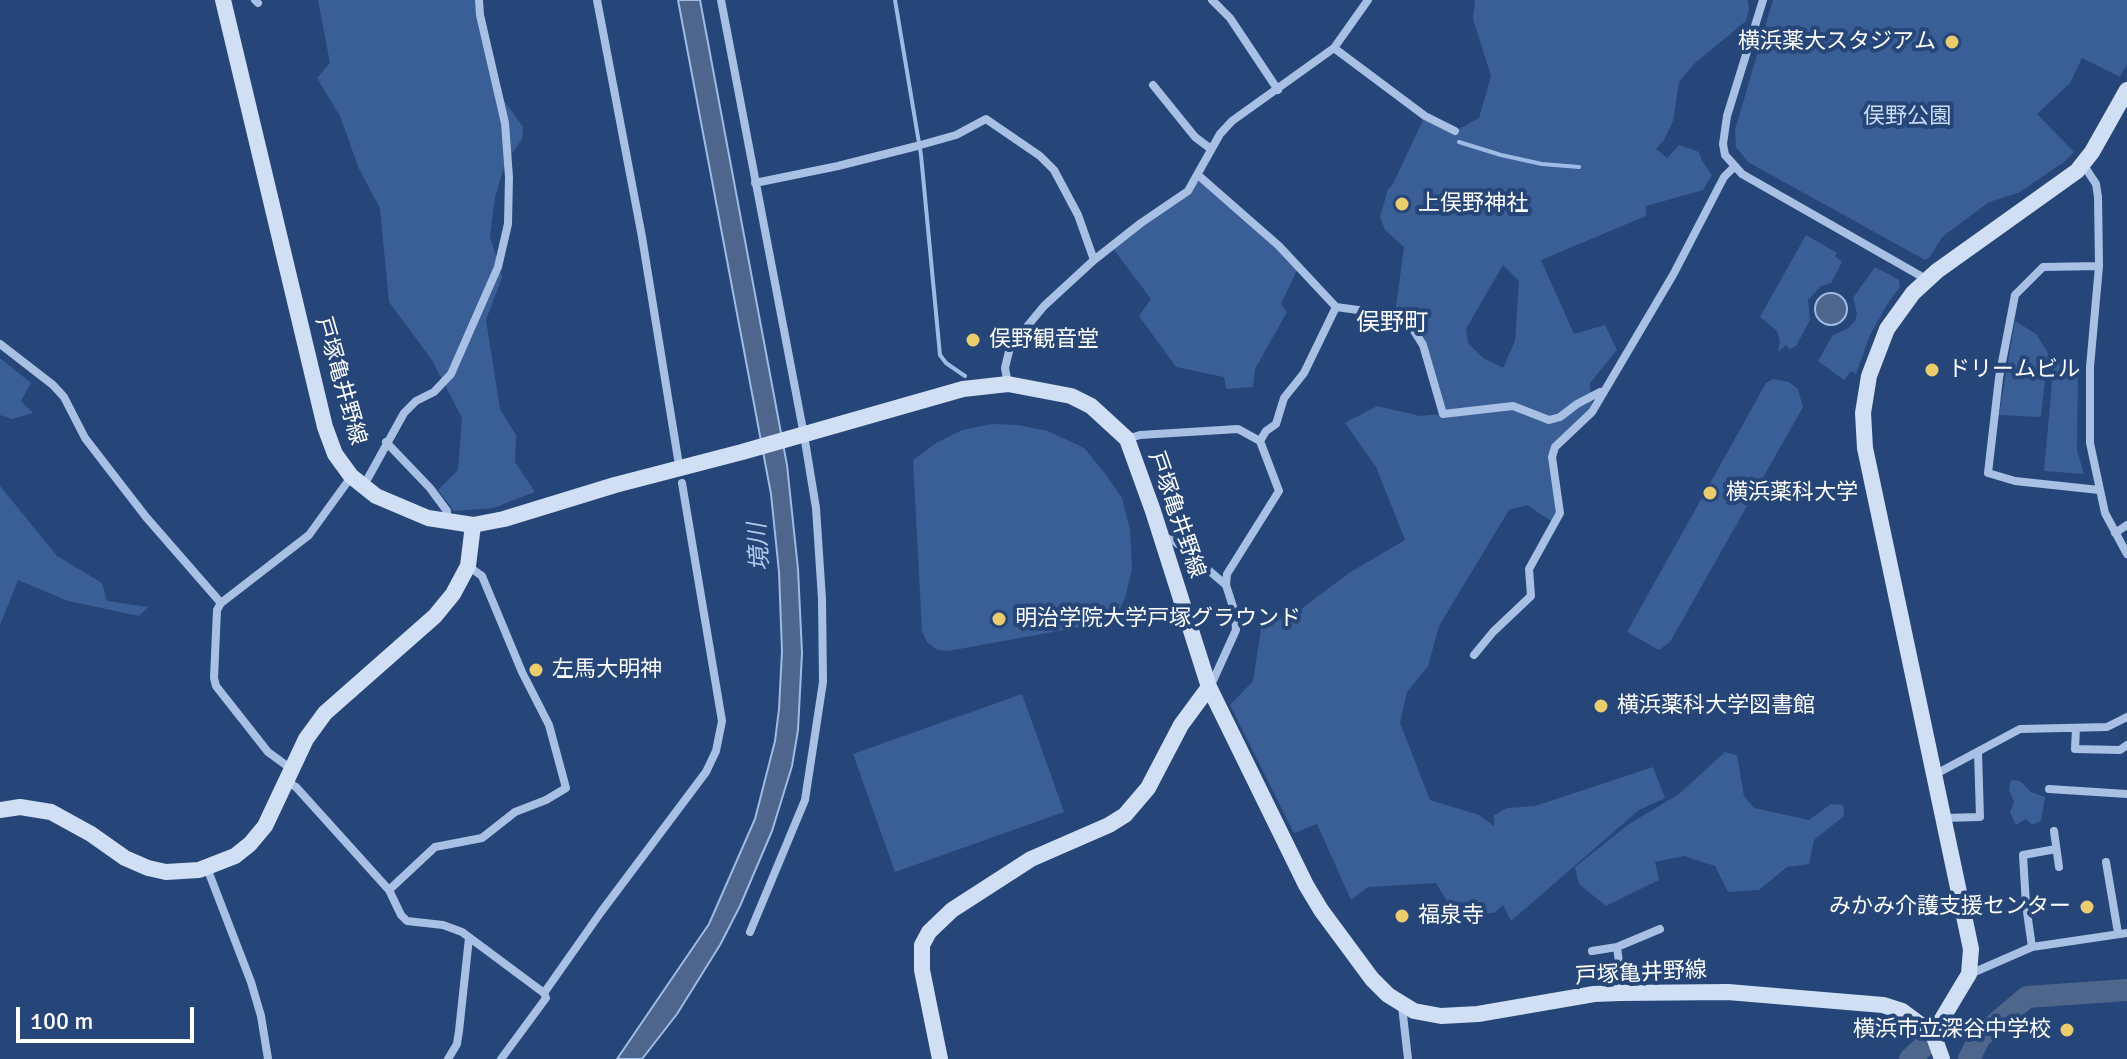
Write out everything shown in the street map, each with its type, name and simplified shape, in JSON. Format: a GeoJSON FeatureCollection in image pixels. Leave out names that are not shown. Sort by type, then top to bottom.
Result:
{"type":"FeatureCollection","features":[{"type":"Feature","properties":{"kind":"main road","name":"戸塚亀井野線"},"geometry":{"type":"LineString","coordinates":[[223,0],[325,427],[335,454],[357,482],[408,511],[447,522],[473,525],[504,519],[615,485],[963,389],[1008,384],[1071,396],[1091,406],[1127,439],[1209,687],[1314,897],[1378,986],[1402,1005],[1414,1011],[1441,1016],[1478,1014],[1594,994],[1728,992],[1883,1005],[1902,1011],[1933,1034]]}},
{"type":"Feature","properties":{"kind":"main road"},"geometry":{"type":"LineString","coordinates":[[1942,1059],[1933,1034],[1969,974],[1971,949],[1865,448],[1863,413],[1869,376],[1880,343],[1903,305],[1926,279],[2083,164],[2127,90]]}},
{"type":"Feature","properties":{"kind":"main road"},"geometry":{"type":"LineString","coordinates":[[0,810],[20,807],[51,812],[91,834],[125,858],[148,868],[176,873],[207,868],[235,856],[258,835],[272,815],[306,739],[325,713],[443,607],[453,594],[468,566],[473,525]]}},
{"type":"Feature","properties":{"kind":"main road"},"geometry":{"type":"LineString","coordinates":[[940,1059],[922,970],[922,945],[929,932],[952,910],[1031,859],[1125,815],[1148,788],[1181,725],[1209,687]]}},
{"type":"Feature","properties":{"kind":"street"},"geometry":{"type":"LineString","coordinates":[[479,0],[505,123],[510,199],[498,267],[488,293],[451,374],[434,392],[416,401],[404,413],[357,482],[309,535],[221,603],[217,610],[214,678],[216,686],[296,787],[389,890],[407,921],[443,925],[469,938],[544,993],[546,998],[501,1059]]}},
{"type":"Feature","properties":{"kind":"street"},"geometry":{"type":"LineString","coordinates":[[597,0],[642,237],[678,459]]}},
{"type":"Feature","properties":{"kind":"street"},"geometry":{"type":"LineString","coordinates":[[721,0],[820,554],[823,682],[805,800],[750,932]]}},
{"type":"Feature","properties":{"kind":"street"},"geometry":{"type":"LineString","coordinates":[[1213,0],[1230,18],[1278,90]]}},
{"type":"Feature","properties":{"kind":"street"},"geometry":{"type":"LineString","coordinates":[[1008,384],[1005,368],[1014,340],[1044,306],[1094,260],[1188,191],[1211,149],[1232,121],[1334,48],[1368,0]]}},
{"type":"Feature","properties":{"kind":"street"},"geometry":{"type":"LineString","coordinates":[[1763,0],[1727,116],[1723,144],[1725,155],[1733,168],[1926,279]]}},
{"type":"Feature","properties":{"kind":"street"},"geometry":{"type":"LineString","coordinates":[[1334,48],[1425,116],[1455,131]]}},
{"type":"Feature","properties":{"kind":"street"},"geometry":{"type":"LineString","coordinates":[[1153,85],[1188,128],[1211,149]]}},
{"type":"Feature","properties":{"kind":"street"},"geometry":{"type":"LineString","coordinates":[[755,183],[927,144],[956,135],[986,119],[1054,170],[1078,215],[1094,260]]}},
{"type":"Feature","properties":{"kind":"street"},"geometry":{"type":"LineString","coordinates":[[2083,164],[2096,184],[2098,197],[2099,266],[2090,367],[2090,443],[2105,513],[2127,554]]}},
{"type":"Feature","properties":{"kind":"street"},"geometry":{"type":"LineString","coordinates":[[1474,655],[1531,596],[1529,569],[1560,513],[1552,457],[1555,447],[1592,412],[1673,275],[1724,177],[1733,168]]}},
{"type":"Feature","properties":{"kind":"street"},"geometry":{"type":"LineString","coordinates":[[1198,175],[1279,246],[1336,307],[1395,315],[1411,326],[1423,345],[1443,414],[1513,406],[1549,420],[1560,417],[1602,391]]}},
{"type":"Feature","properties":{"kind":"street"},"geometry":{"type":"LineString","coordinates":[[2099,266],[2043,267],[2015,295],[1999,378],[1988,473],[2015,481],[2099,490]]}},
{"type":"Feature","properties":{"kind":"street"},"geometry":{"type":"LineString","coordinates":[[1260,441],[1266,431],[1276,424],[1284,398],[1304,373],[1336,307]]}},
{"type":"Feature","properties":{"kind":"street"},"geometry":{"type":"LineString","coordinates":[[0,344],[64,397],[85,438],[146,517],[221,603]]}},
{"type":"Feature","properties":{"kind":"street"},"geometry":{"type":"LineString","coordinates":[[1127,439],[1140,435],[1238,429],[1260,441],[1279,491],[1227,574],[1226,585],[1235,613],[1236,630],[1209,687]]}},
{"type":"Feature","properties":{"kind":"street"},"geometry":{"type":"LineString","coordinates":[[386,442],[430,488],[447,511],[447,522]]}},
{"type":"Feature","properties":{"kind":"street"},"geometry":{"type":"LineString","coordinates":[[544,993],[706,772],[716,751],[722,721],[682,483]]}},
{"type":"Feature","properties":{"kind":"street"},"geometry":{"type":"LineString","coordinates":[[2115,533],[2127,525]]}},
{"type":"Feature","properties":{"kind":"street"},"geometry":{"type":"LineString","coordinates":[[1162,538],[1173,540],[1226,585]]}},
{"type":"Feature","properties":{"kind":"street"},"geometry":{"type":"LineString","coordinates":[[389,890],[435,847],[482,838],[515,812],[566,788],[549,725],[522,672],[482,576],[468,566]]}},
{"type":"Feature","properties":{"kind":"street"},"geometry":{"type":"LineString","coordinates":[[1933,775],[2020,729],[2107,727],[2127,717]]}},
{"type":"Feature","properties":{"kind":"street"},"geometry":{"type":"LineString","coordinates":[[2076,728],[2075,749],[2120,750],[2127,745]]}},
{"type":"Feature","properties":{"kind":"street"},"geometry":{"type":"LineString","coordinates":[[1942,818],[1980,817],[1978,752]]}},
{"type":"Feature","properties":{"kind":"street"},"geometry":{"type":"LineString","coordinates":[[2049,789],[2127,794]]}},
{"type":"Feature","properties":{"kind":"street"},"geometry":{"type":"LineString","coordinates":[[2054,831],[2059,867]]}},
{"type":"Feature","properties":{"kind":"street"},"geometry":{"type":"LineString","coordinates":[[2032,947],[2023,855],[2056,849]]}},
{"type":"Feature","properties":{"kind":"street"},"geometry":{"type":"LineString","coordinates":[[1969,974],[2032,947],[2122,933],[2106,862]]}},
{"type":"Feature","properties":{"kind":"street"},"geometry":{"type":"LineString","coordinates":[[207,868],[251,982],[261,1016],[268,1059]]}},
{"type":"Feature","properties":{"kind":"street"},"geometry":{"type":"LineString","coordinates":[[1592,951],[1617,947],[1660,929]]}},
{"type":"Feature","properties":{"kind":"street"},"geometry":{"type":"LineString","coordinates":[[448,1059],[457,1044],[469,938]]}},
{"type":"Feature","properties":{"kind":"street"},"geometry":{"type":"LineString","coordinates":[[1617,947],[1623,993]]}},
{"type":"Feature","properties":{"kind":"street"},"geometry":{"type":"LineString","coordinates":[[1402,1005],[1408,1059]]}},
{"type":"Feature","properties":{"kind":"green space"},"geometry":{"type":"Polygon","coordinates":[[[318,0],[476,0],[500,95],[523,127],[522,139],[505,164],[495,197],[490,236],[502,277],[486,320],[500,409],[516,435],[515,462],[535,492],[493,508],[454,511],[438,490],[458,470],[462,418],[432,360],[389,302],[380,208],[359,169],[340,116],[317,78],[330,63],[318,0]]]}},
{"type":"Feature","properties":{"kind":"green space"},"geometry":{"type":"Polygon","coordinates":[[[1475,0],[1748,0],[1749,9],[1746,21],[1694,64],[1679,82],[1673,121],[1656,149],[1667,158],[1679,145],[1699,152],[1712,175],[1703,190],[1646,206],[1646,216],[1541,260],[1574,334],[1605,325],[1617,350],[1590,383],[1592,412],[1555,447],[1552,457],[1560,513],[1554,523],[1527,505],[1509,510],[1439,626],[1428,666],[1407,692],[1400,723],[1430,800],[1479,815],[1494,826],[1494,815],[1507,808],[1535,806],[1653,767],[1665,798],[1639,810],[1511,921],[1503,905],[1494,913],[1472,914],[1447,901],[1436,883],[1368,887],[1351,900],[1317,824],[1294,833],[1230,705],[1253,681],[1261,629],[1301,609],[1349,573],[1405,540],[1376,467],[1345,423],[1377,406],[1420,416],[1442,414],[1423,345],[1395,315],[1404,247],[1385,230],[1380,217],[1388,189],[1425,116],[1455,131],[1479,118],[1491,76],[1473,19],[1475,0]],[[1503,265],[1466,329],[1468,343],[1483,358],[1503,368],[1515,341],[1519,281],[1503,265]]]}},
{"type":"Feature","properties":{"kind":"green space","name":"俣野公園"},"geometry":{"type":"Polygon","coordinates":[[[1773,0],[2127,0],[2127,64],[2120,77],[2082,58],[2070,83],[2037,114],[2074,152],[2018,193],[1989,202],[1942,237],[1925,260],[1748,162],[1736,147],[1735,130],[1773,0]]]}},
{"type":"Feature","properties":{"kind":"green space"},"geometry":{"type":"Polygon","coordinates":[[[1198,175],[1299,266],[1281,304],[1287,312],[1255,369],[1253,387],[1226,389],[1224,377],[1176,367],[1139,316],[1151,299],[1111,246],[1178,199],[1198,175]]]}},
{"type":"Feature","properties":{"kind":"green space"},"geometry":{"type":"Polygon","coordinates":[[[1806,235],[1837,253],[1835,256],[1842,262],[1831,283],[1821,286],[1808,300],[1810,320],[1796,346],[1790,349],[1786,345],[1778,352],[1780,341],[1777,331],[1760,317],[1806,235]]]}},
{"type":"Feature","properties":{"kind":"green space"},"geometry":{"type":"Polygon","coordinates":[[[1875,267],[1899,280],[1900,287],[1870,335],[1856,374],[1851,371],[1844,380],[1818,361],[1833,335],[1847,329],[1855,321],[1857,313],[1853,298],[1875,267]]]}},
{"type":"Feature","properties":{"kind":"green space"},"geometry":{"type":"Polygon","coordinates":[[[2015,321],[2036,334],[2048,353],[2041,417],[1999,415],[2015,321]]]}},
{"type":"Feature","properties":{"kind":"green space"},"geometry":{"type":"Polygon","coordinates":[[[0,358],[31,383],[21,401],[33,413],[12,419],[0,415],[0,358]]]}},
{"type":"Feature","properties":{"kind":"green space"},"geometry":{"type":"Polygon","coordinates":[[[2054,360],[2078,364],[2077,451],[2084,474],[2044,471],[2054,360]]]}},
{"type":"Feature","properties":{"kind":"green space"},"geometry":{"type":"Polygon","coordinates":[[[1773,379],[1789,382],[1798,389],[1803,407],[1670,642],[1659,650],[1627,632],[1766,383],[1773,379]]]}},
{"type":"Feature","properties":{"kind":"green space"},"geometry":{"type":"Polygon","coordinates":[[[992,424],[1048,431],[1084,448],[1104,472],[1122,498],[1130,530],[1132,569],[1125,598],[1114,621],[948,651],[937,650],[927,642],[922,631],[913,460],[936,443],[962,430],[992,424]]]}},
{"type":"Feature","properties":{"kind":"green space"},"geometry":{"type":"Polygon","coordinates":[[[0,486],[57,556],[102,583],[107,601],[148,607],[139,616],[68,601],[18,580],[0,625],[0,486]]]}},
{"type":"Feature","properties":{"kind":"green space"},"geometry":{"type":"Polygon","coordinates":[[[1022,694],[1064,812],[895,872],[853,754],[1022,694]]]}},
{"type":"Feature","properties":{"kind":"green space"},"geometry":{"type":"Polygon","coordinates":[[[1725,752],[1737,755],[1744,796],[1754,808],[1809,820],[1831,804],[1843,805],[1844,816],[1814,840],[1809,864],[1787,867],[1759,890],[1728,892],[1715,866],[1684,856],[1655,862],[1659,880],[1606,906],[1579,884],[1575,867],[1629,824],[1679,794],[1725,752]]]}},
{"type":"Feature","properties":{"kind":"green space"},"geometry":{"type":"Polygon","coordinates":[[[2011,780],[2020,781],[2031,792],[2045,797],[2041,821],[2032,825],[2026,819],[2016,825],[2010,812],[2014,802],[2009,790],[2011,780]]]}},
{"type":"Feature","properties":{"kind":"shaded area"},"geometry":{"type":"Polygon","coordinates":[[[678,0],[700,0],[787,465],[798,569],[802,653],[798,730],[792,766],[772,831],[720,945],[677,1014],[642,1059],[617,1059],[709,924],[755,819],[775,741],[779,709],[782,651],[779,572],[771,494],[678,0]]]}},
{"type":"Feature","properties":{"kind":"shaded area"},"geometry":{"type":"Polygon","coordinates":[[[1831,293],[1842,298],[1847,309],[1842,320],[1831,325],[1820,320],[1815,309],[1820,298],[1831,293]]]}},
{"type":"Feature","properties":{"kind":"waterway"},"geometry":{"type":"LineString","coordinates":[[895,0],[921,155],[940,355],[965,376]]}},
{"type":"Feature","properties":{"kind":"waterway"},"geometry":{"type":"LineString","coordinates":[[1459,142],[1542,164],[1579,167]]}},
{"type":"Feature","properties":{"kind":"waterway"},"geometry":{"type":"LineString","coordinates":[[1969,1059],[1980,1037],[2027,997],[2127,990]]}},
{"type":"Feature","properties":{"kind":"waterway"},"geometry":{"type":"LineString","coordinates":[[1910,1059],[1924,1046]]}},
{"type":"Feature","properties":{"kind":"place","name":"横浜薬大スタジアム"},"geometry":{"type":"Point","coordinates":[1952,42]}},
{"type":"Feature","properties":{"kind":"place","name":"上俣野神社"},"geometry":{"type":"Point","coordinates":[1402,204]}},
{"type":"Feature","properties":{"kind":"place","name":"俣野観音堂"},"geometry":{"type":"Point","coordinates":[973,340]}},
{"type":"Feature","properties":{"kind":"place","name":"ドリームビル"},"geometry":{"type":"Point","coordinates":[1932,370]}},
{"type":"Feature","properties":{"kind":"place","name":"横浜薬科大学"},"geometry":{"type":"Point","coordinates":[1710,493]}},
{"type":"Feature","properties":{"kind":"place","name":"明治学院大学戸塚グラウンド"},"geometry":{"type":"Point","coordinates":[999,619]}},
{"type":"Feature","properties":{"kind":"place","name":"左馬大明神"},"geometry":{"type":"Point","coordinates":[536,670]}},
{"type":"Feature","properties":{"kind":"place","name":"横浜薬科大学図書館"},"geometry":{"type":"Point","coordinates":[1601,706]}},
{"type":"Feature","properties":{"kind":"place","name":"みかみ介護支援センター"},"geometry":{"type":"Point","coordinates":[2087,907]}},
{"type":"Feature","properties":{"kind":"place","name":"福泉寺"},"geometry":{"type":"Point","coordinates":[1402,916]}},
{"type":"Feature","properties":{"kind":"place","name":"横浜市立深谷中学校"},"geometry":{"type":"Point","coordinates":[2067,1030]}},
{"type":"Feature","properties":{"kind":"district","name":"俣野町"},"geometry":{"type":"Point","coordinates":[1392,324]}},
{"type":"Feature","properties":{"kind":"water label","name":"境川"},"geometry":{"type":"Point","coordinates":[760,547]}}]}
